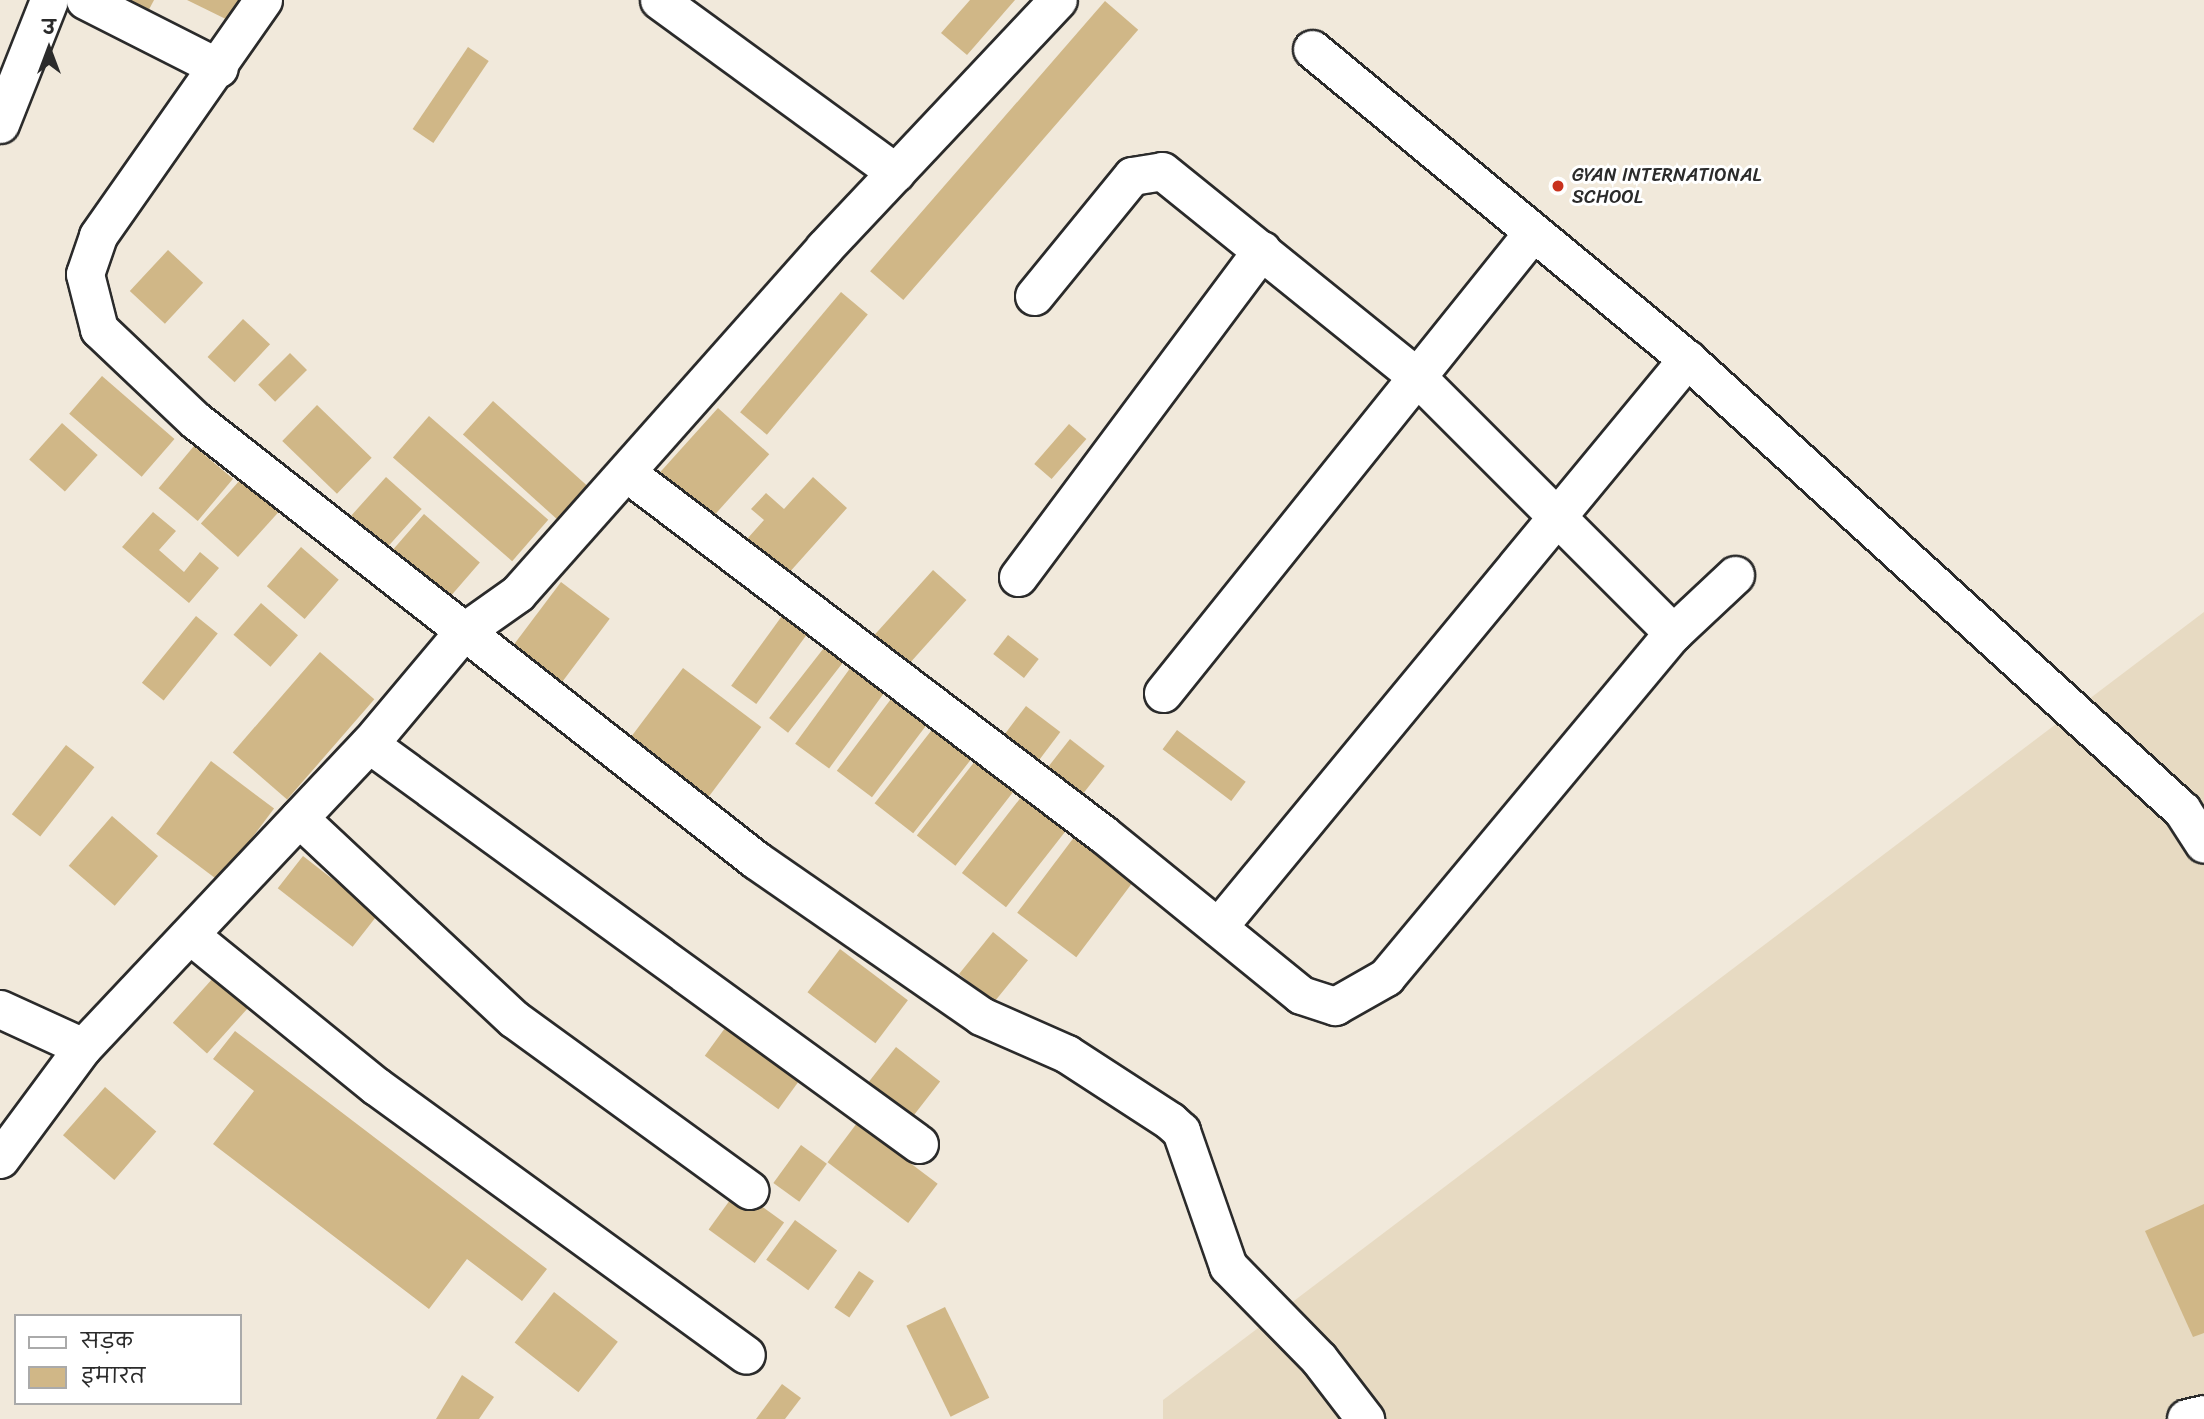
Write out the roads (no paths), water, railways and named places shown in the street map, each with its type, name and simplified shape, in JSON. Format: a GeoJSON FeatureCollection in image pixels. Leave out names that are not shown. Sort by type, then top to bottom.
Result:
{"type":"FeatureCollection","features":[{"type":"Feature","properties":{"kind":"main road"},"geometry":{"type":"LineString","coordinates":[[2187,1419],[2204,1415]]}},
{"type":"Feature","properties":{"kind":"street"},"geometry":{"type":"LineString","coordinates":[[0,124],[49,0]]}},
{"type":"Feature","properties":{"kind":"street"},"geometry":{"type":"LineString","coordinates":[[85,0],[219,68]]}},
{"type":"Feature","properties":{"kind":"street"},"geometry":{"type":"LineString","coordinates":[[263,0],[219,68],[98,236],[85,274],[99,329],[195,419],[756,860],[981,1016],[1067,1054],[1170,1121],[1181,1131],[1228,1266],[1320,1359],[1365,1419]]}},
{"type":"Feature","properties":{"kind":"street"},"geometry":{"type":"LineString","coordinates":[[659,0],[896,173]]}},
{"type":"Feature","properties":{"kind":"street"},"geometry":{"type":"LineString","coordinates":[[0,1158],[83,1047],[369,744],[463,632],[518,593],[896,173],[1058,0]]}},
{"type":"Feature","properties":{"kind":"street"},"geometry":{"type":"LineString","coordinates":[[1312,49],[1687,359],[2182,810],[2204,844]]}},
{"type":"Feature","properties":{"kind":"street"},"geometry":{"type":"LineString","coordinates":[[1034,296],[1132,176],[1144,170],[1161,171],[1415,375],[1673,633]]}},
{"type":"Feature","properties":{"kind":"street"},"geometry":{"type":"LineString","coordinates":[[1163,693],[1415,375],[1533,232]]}},
{"type":"Feature","properties":{"kind":"street"},"geometry":{"type":"LineString","coordinates":[[1018,577],[1262,250]]}},
{"type":"Feature","properties":{"kind":"street"},"geometry":{"type":"LineString","coordinates":[[1218,927],[1555,514],[1687,359]]}},
{"type":"Feature","properties":{"kind":"street"},"geometry":{"type":"LineString","coordinates":[[627,472],[1218,927],[1301,995],[1335,1006],[1385,977],[1673,633],[1735,575]]}},
{"type":"Feature","properties":{"kind":"street"},"geometry":{"type":"LineString","coordinates":[[369,744],[919,1143]]}},
{"type":"Feature","properties":{"kind":"street"},"geometry":{"type":"LineString","coordinates":[[299,818],[514,1019],[749,1190]]}},
{"type":"Feature","properties":{"kind":"street"},"geometry":{"type":"LineString","coordinates":[[190,935],[376,1086],[746,1355]]}},
{"type":"Feature","properties":{"kind":"street"},"geometry":{"type":"LineString","coordinates":[[0,1009],[83,1047]]}},
{"type":"Feature","properties":{"kind":"place","name":"GYAN INTERNATIONAL SCHOOL"},"geometry":{"type":"Point","coordinates":[1558,186]}}]}
